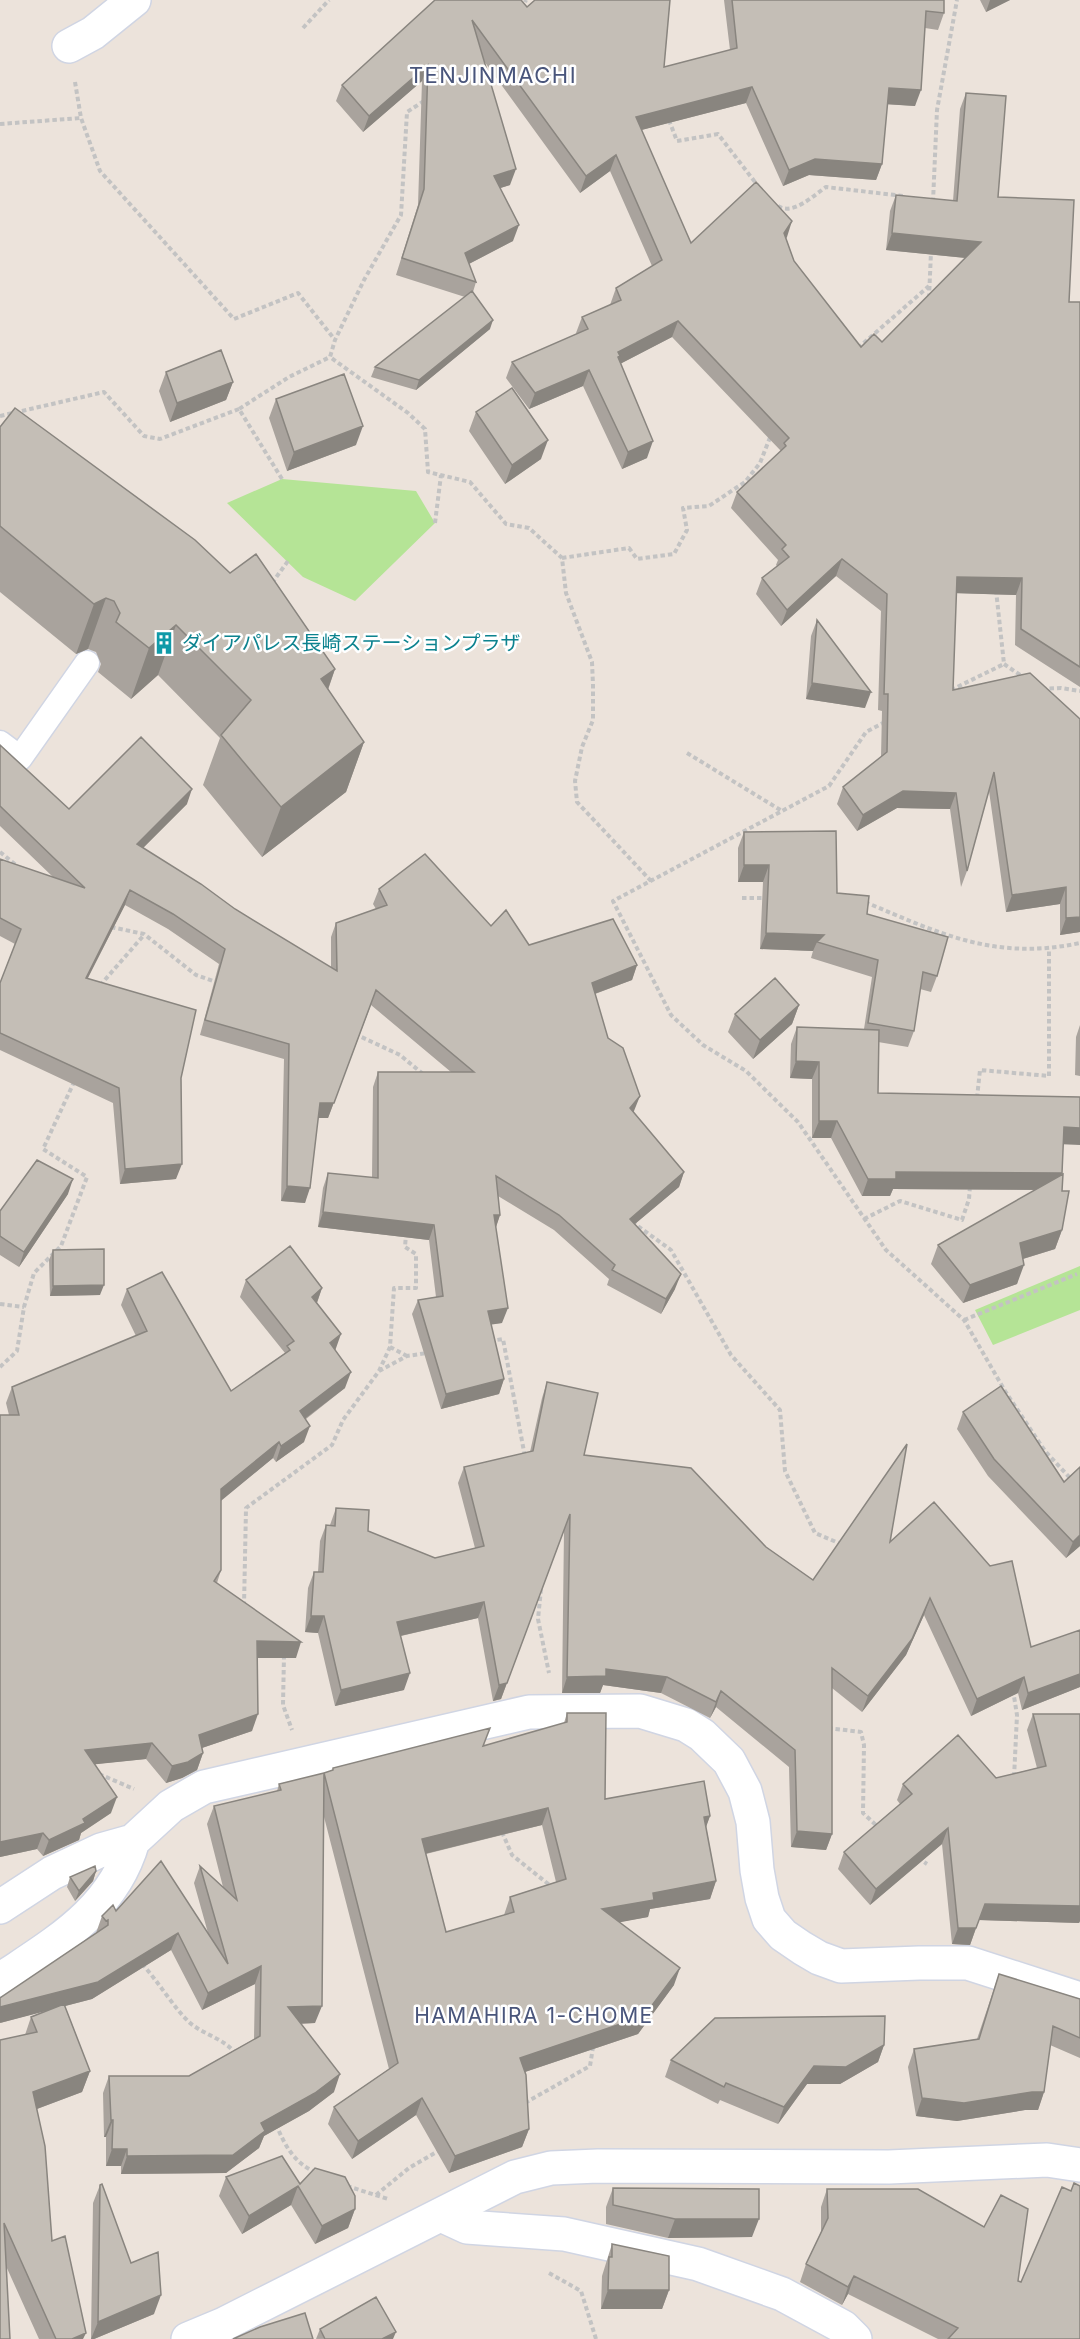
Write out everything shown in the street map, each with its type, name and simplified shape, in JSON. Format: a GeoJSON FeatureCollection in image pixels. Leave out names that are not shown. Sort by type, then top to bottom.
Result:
{"type":"FeatureCollection","features":[{"type":"Feature","properties":{"kind":"street"},"geometry":{"type":"LineString","coordinates":[[69,46],[93,33],[134,0]]}},
{"type":"Feature","properties":{"kind":"street"},"geometry":{"type":"LineString","coordinates":[[0,1908],[52,1873],[101,1850],[133,1841],[171,1806],[204,1787],[529,1712],[640,1712],[686,1725],[702,1735],[729,1761],[745,1791],[753,1822],[757,1870],[762,1898],[769,1918],[783,1935],[802,1948],[819,1958],[842,1966],[907,1963],[968,1964],[1080,1999]]}},
{"type":"Feature","properties":{"kind":"street"},"geometry":{"type":"LineString","coordinates":[[0,1980],[73,1930],[86,1918],[114,1886],[127,1863],[133,1841]]}},
{"type":"Feature","properties":{"kind":"street"},"geometry":{"type":"LineString","coordinates":[[188,2339],[224,2324],[515,2177],[551,2168],[598,2166],[889,2168],[1047,2160],[1080,2165]]}},
{"type":"Feature","properties":{"kind":"street"},"geometry":{"type":"LineString","coordinates":[[441,2215],[467,2227],[564,2234],[698,2264],[782,2294],[843,2327],[855,2339]]}},
{"type":"Feature","properties":{"kind":"lane"},"geometry":{"type":"LineString","coordinates":[[0,743],[20,758],[87,663]]}},
{"type":"Feature","properties":{"kind":"path"},"geometry":{"type":"LineString","coordinates":[[303,28],[329,0]]}},
{"type":"Feature","properties":{"kind":"path"},"geometry":{"type":"LineString","coordinates":[[520,12],[526,0]]}},
{"type":"Feature","properties":{"kind":"path"},"geometry":{"type":"LineString","coordinates":[[933,210],[937,110],[957,0]]}},
{"type":"Feature","properties":{"kind":"path"},"geometry":{"type":"LineString","coordinates":[[69,46],[81,118],[100,171],[234,320],[298,293],[335,340]]}},
{"type":"Feature","properties":{"kind":"path"},"geometry":{"type":"LineString","coordinates":[[0,416],[104,392],[144,436],[160,439],[239,409],[289,377],[330,357],[335,340],[364,280],[402,215],[407,112],[427,99]]}},
{"type":"Feature","properties":{"kind":"path"},"geometry":{"type":"LineString","coordinates":[[665,111],[677,141],[718,134],[761,189]]}},
{"type":"Feature","properties":{"kind":"path"},"geometry":{"type":"LineString","coordinates":[[0,124],[81,118]]}},
{"type":"Feature","properties":{"kind":"path"},"geometry":{"type":"LineString","coordinates":[[775,204],[782,209],[792,210],[826,187],[912,197]]}},
{"type":"Feature","properties":{"kind":"path"},"geometry":{"type":"LineString","coordinates":[[923,198],[934,199]]}},
{"type":"Feature","properties":{"kind":"path"},"geometry":{"type":"LineString","coordinates":[[929,301],[932,242]]}},
{"type":"Feature","properties":{"kind":"path"},"geometry":{"type":"LineString","coordinates":[[853,351],[930,286]]}},
{"type":"Feature","properties":{"kind":"path"},"geometry":{"type":"LineString","coordinates":[[330,357],[408,413],[425,429],[428,472],[470,482],[506,524],[529,528],[562,558],[566,593],[592,662],[594,685],[593,720],[582,747],[575,781],[577,802],[651,881]]}},
{"type":"Feature","properties":{"kind":"path"},"geometry":{"type":"LineString","coordinates":[[239,409],[282,479]]}},
{"type":"Feature","properties":{"kind":"path"},"geometry":{"type":"LineString","coordinates":[[562,558],[628,548],[637,559],[674,554],[687,530],[683,508],[709,506],[745,482],[760,463],[771,433]]}},
{"type":"Feature","properties":{"kind":"path"},"geometry":{"type":"LineString","coordinates":[[435,523],[441,475]]}},
{"type":"Feature","properties":{"kind":"path"},"geometry":{"type":"LineString","coordinates":[[267,590],[288,561]]}},
{"type":"Feature","properties":{"kind":"path"},"geometry":{"type":"LineString","coordinates":[[995,583],[1004,664],[1031,683]]}},
{"type":"Feature","properties":{"kind":"path"},"geometry":{"type":"LineString","coordinates":[[940,695],[1004,664]]}},
{"type":"Feature","properties":{"kind":"path"},"geometry":{"type":"LineString","coordinates":[[1040,689],[1061,688],[1080,691]]}},
{"type":"Feature","properties":{"kind":"path"},"geometry":{"type":"LineString","coordinates":[[888,721],[866,732],[829,786],[613,901],[672,1015],[703,1045],[746,1071],[798,1122],[886,1250],[964,1320],[1005,1391],[1045,1451],[1073,1482]]}},
{"type":"Feature","properties":{"kind":"path"},"geometry":{"type":"LineString","coordinates":[[687,753],[782,811]]}},
{"type":"Feature","properties":{"kind":"path"},"geometry":{"type":"LineString","coordinates":[[0,852],[25,871]]}},
{"type":"Feature","properties":{"kind":"path"},"geometry":{"type":"LineString","coordinates":[[742,898],[774,897]]}},
{"type":"Feature","properties":{"kind":"path"},"geometry":{"type":"LineString","coordinates":[[861,901],[940,934],[989,947],[1049,949],[1080,943]]}},
{"type":"Feature","properties":{"kind":"path"},"geometry":{"type":"LineString","coordinates":[[102,922],[111,927],[144,934],[196,975],[227,986]]}},
{"type":"Feature","properties":{"kind":"path"},"geometry":{"type":"LineString","coordinates":[[100,993],[103,982],[144,934]]}},
{"type":"Feature","properties":{"kind":"path"},"geometry":{"type":"LineString","coordinates":[[977,1105],[980,1070],[1049,1076],[1049,949]]}},
{"type":"Feature","properties":{"kind":"path"},"geometry":{"type":"LineString","coordinates":[[350,1031],[400,1055],[430,1079]]}},
{"type":"Feature","properties":{"kind":"path"},"geometry":{"type":"LineString","coordinates":[[0,1367],[17,1351],[24,1307],[34,1273],[61,1246],[87,1176],[43,1149],[77,1075]]}},
{"type":"Feature","properties":{"kind":"path"},"geometry":{"type":"LineString","coordinates":[[864,1219],[900,1201],[962,1220],[969,1199],[971,1176]]}},
{"type":"Feature","properties":{"kind":"path"},"geometry":{"type":"LineString","coordinates":[[623,1216],[671,1250],[731,1355],[780,1410],[785,1471],[815,1533],[847,1546]]}},
{"type":"Feature","properties":{"kind":"path"},"geometry":{"type":"LineString","coordinates":[[244,1614],[246,1508],[332,1445],[343,1420],[379,1371],[390,1347],[394,1288],[416,1288],[416,1254],[405,1247],[406,1226]]}},
{"type":"Feature","properties":{"kind":"path"},"geometry":{"type":"LineString","coordinates":[[964,1320],[1077,1274]]}},
{"type":"Feature","properties":{"kind":"path"},"geometry":{"type":"LineString","coordinates":[[0,1304],[24,1307]]}},
{"type":"Feature","properties":{"kind":"path"},"geometry":{"type":"LineString","coordinates":[[482,1342],[503,1339],[526,1464]]}},
{"type":"Feature","properties":{"kind":"path"},"geometry":{"type":"LineString","coordinates":[[390,1347],[407,1356]]}},
{"type":"Feature","properties":{"kind":"path"},"geometry":{"type":"LineString","coordinates":[[379,1371],[407,1356],[429,1352]]}},
{"type":"Feature","properties":{"kind":"path"},"geometry":{"type":"LineString","coordinates":[[541,1587],[538,1619],[556,1712]]}},
{"type":"Feature","properties":{"kind":"path"},"geometry":{"type":"LineString","coordinates":[[288,1650],[282,1657],[283,1705],[304,1764]]}},
{"type":"Feature","properties":{"kind":"path"},"geometry":{"type":"LineString","coordinates":[[1011,1683],[1017,1715],[1013,1789]]}},
{"type":"Feature","properties":{"kind":"path"},"geometry":{"type":"LineString","coordinates":[[820,1727],[861,1732],[864,1745],[863,1813],[887,1835]]}},
{"type":"Feature","properties":{"kind":"path"},"geometry":{"type":"LineString","coordinates":[[95,1772],[171,1806]]}},
{"type":"Feature","properties":{"kind":"path"},"geometry":{"type":"LineString","coordinates":[[500,1828],[512,1855],[560,1893]]}},
{"type":"Feature","properties":{"kind":"path"},"geometry":{"type":"LineString","coordinates":[[911,1853],[927,1864]]}},
{"type":"Feature","properties":{"kind":"path"},"geometry":{"type":"LineString","coordinates":[[141,1963],[188,2021],[231,2047],[237,2055]]}},
{"type":"Feature","properties":{"kind":"path"},"geometry":{"type":"LineString","coordinates":[[520,2105],[591,2066],[593,2044]]}},
{"type":"Feature","properties":{"kind":"path"},"geometry":{"type":"LineString","coordinates":[[272,2115],[292,2155],[307,2169],[316,2173]]}},
{"type":"Feature","properties":{"kind":"path"},"geometry":{"type":"LineString","coordinates":[[376,2195],[409,2168],[449,2145]]}},
{"type":"Feature","properties":{"kind":"path"},"geometry":{"type":"LineString","coordinates":[[343,2185],[441,2215]]}},
{"type":"Feature","properties":{"kind":"path"},"geometry":{"type":"LineString","coordinates":[[540,2268],[581,2291],[596,2339]]}},
{"type":"Feature","properties":{"kind":"green space"},"geometry":{"type":"Polygon","coordinates":[[[282,479],[416,491],[435,523],[355,601],[303,577],[227,503],[282,479]]]}},
{"type":"Feature","properties":{"kind":"green space"},"geometry":{"type":"Polygon","coordinates":[[[1080,1266],[1080,1310],[993,1345],[975,1310],[1080,1266]]]}},
{"type":"Feature","properties":{"kind":"building"},"geometry":{"type":"Polygon","coordinates":[[[435,0],[521,0],[527,7],[535,0],[670,0],[664,67],[737,48],[732,0],[944,0],[944,13],[926,11],[921,90],[889,88],[882,164],[815,159],[789,170],[752,87],[636,117],[691,243],[756,182],[792,221],[784,233],[794,261],[861,347],[874,334],[882,342],[981,242],[892,233],[896,195],[957,201],[966,93],[1006,96],[998,197],[1074,200],[1069,302],[1080,302],[1080,667],[1021,629],[1022,578],[957,577],[953,690],[1030,673],[1080,719],[1080,917],[1066,918],[1066,887],[1012,895],[994,772],[967,871],[956,793],[903,791],[863,815],[843,787],[887,752],[888,694],[884,694],[887,594],[842,559],[787,610],[762,578],[789,557],[782,549],[786,545],[737,492],[786,446],[784,443],[789,438],[678,321],[618,352],[620,356],[618,357],[653,441],[628,452],[589,370],[535,393],[512,362],[588,329],[582,317],[621,300],[616,288],[662,260],[616,155],[586,176],[472,20],[516,169],[494,176],[519,225],[465,253],[476,282],[402,258],[424,189],[428,65],[369,116],[342,85],[435,0]]]}},
{"type":"Feature","properties":{"kind":"building"},"geometry":{"type":"Polygon","coordinates":[[[472,291],[493,320],[419,380],[375,367],[472,291]]]}},
{"type":"Feature","properties":{"kind":"building"},"geometry":{"type":"Polygon","coordinates":[[[221,350],[233,382],[177,403],[166,372],[221,350]]]}},
{"type":"Feature","properties":{"kind":"building"},"geometry":{"type":"Polygon","coordinates":[[[344,374],[363,426],[294,452],[276,399],[344,374]]]}},
{"type":"Feature","properties":{"kind":"building"},"geometry":{"type":"Polygon","coordinates":[[[512,388],[548,440],[512,465],[476,412],[512,388]]]}},
{"type":"Feature","properties":{"kind":"building"},"geometry":{"type":"Polygon","coordinates":[[[15,408],[195,540],[230,573],[256,554],[335,669],[321,679],[364,742],[281,807],[221,735],[251,700],[176,625],[149,648],[116,622],[120,613],[114,601],[106,598],[94,604],[0,526],[0,427],[15,408]]]}},
{"type":"Feature","properties":{"kind":"building"},"geometry":{"type":"Polygon","coordinates":[[[817,620],[871,692],[812,683],[817,620]]]}},
{"type":"Feature","properties":{"kind":"building"},"geometry":{"type":"Polygon","coordinates":[[[141,737],[192,789],[137,844],[201,884],[235,909],[337,971],[336,923],[387,905],[379,889],[425,854],[491,926],[506,910],[529,945],[613,919],[637,965],[592,983],[608,1038],[623,1048],[640,1096],[630,1108],[684,1172],[630,1219],[681,1274],[666,1299],[612,1270],[615,1265],[559,1215],[496,1176],[500,1215],[494,1215],[508,1308],[488,1311],[504,1379],[446,1394],[418,1300],[443,1296],[434,1225],[323,1212],[328,1173],[378,1178],[378,1072],[474,1072],[376,990],[334,1103],[320,1103],[310,1188],[287,1186],[289,1044],[205,1020],[225,949],[173,914],[130,890],[86,978],[196,1010],[181,1078],[182,1164],[125,1169],[119,1088],[0,1033],[0,983],[21,929],[0,918],[0,859],[85,888],[0,806],[0,745],[69,809],[141,737]]]}},
{"type":"Feature","properties":{"kind":"building"},"geometry":{"type":"Polygon","coordinates":[[[836,831],[837,893],[869,896],[867,914],[948,937],[937,976],[923,972],[914,1031],[868,1023],[878,960],[817,942],[824,935],[766,933],[769,865],[744,865],[744,832],[836,831]]]}},
{"type":"Feature","properties":{"kind":"building"},"geometry":{"type":"Polygon","coordinates":[[[775,978],[799,1005],[760,1040],[735,1014],[775,978]]]}},
{"type":"Feature","properties":{"kind":"building"},"geometry":{"type":"Polygon","coordinates":[[[797,1027],[879,1030],[878,1093],[1080,1097],[1080,1128],[1064,1127],[1062,1173],[896,1172],[896,1179],[868,1179],[837,1121],[819,1121],[819,1062],[796,1061],[797,1027]]]}},
{"type":"Feature","properties":{"kind":"building"},"geometry":{"type":"Polygon","coordinates":[[[37,1160],[73,1179],[24,1252],[0,1236],[0,1211],[37,1160]]]}},
{"type":"Feature","properties":{"kind":"building"},"geometry":{"type":"Polygon","coordinates":[[[1063,1174],[1062,1191],[1069,1191],[1062,1230],[1020,1243],[1024,1265],[970,1285],[938,1245],[1063,1174]]]}},
{"type":"Feature","properties":{"kind":"building"},"geometry":{"type":"Polygon","coordinates":[[[290,1246],[322,1288],[312,1297],[341,1334],[330,1343],[351,1372],[300,1411],[310,1426],[281,1446],[279,1442],[221,1489],[221,1570],[214,1581],[301,1642],[257,1641],[258,1714],[199,1735],[203,1753],[188,1762],[172,1766],[152,1743],[85,1750],[117,1797],[83,1819],[85,1823],[49,1840],[43,1833],[0,1842],[0,1415],[19,1415],[12,1387],[147,1331],[127,1289],[162,1272],[231,1391],[290,1350],[287,1346],[294,1341],[246,1280],[290,1246]]]}},
{"type":"Feature","properties":{"kind":"building"},"geometry":{"type":"Polygon","coordinates":[[[104,1249],[104,1285],[53,1286],[53,1250],[104,1249]]]}},
{"type":"Feature","properties":{"kind":"building"},"geometry":{"type":"Polygon","coordinates":[[[547,1382],[598,1393],[584,1455],[691,1468],[766,1547],[813,1580],[907,1444],[890,1542],[934,1502],[990,1566],[1012,1561],[1031,1647],[1080,1630],[1080,1674],[1028,1693],[1024,1677],[977,1699],[930,1598],[912,1639],[868,1696],[832,1668],[832,1834],[797,1831],[795,1750],[721,1691],[716,1702],[667,1677],[606,1669],[606,1676],[567,1677],[570,1514],[507,1683],[499,1685],[484,1602],[397,1622],[410,1673],[341,1690],[324,1616],[311,1616],[314,1572],[323,1572],[326,1525],[335,1526],[336,1508],[369,1510],[368,1531],[435,1558],[484,1546],[464,1467],[533,1451],[547,1382]]]}},
{"type":"Feature","properties":{"kind":"building"},"geometry":{"type":"Polygon","coordinates":[[[1001,1386],[1064,1482],[1080,1467],[1080,1535],[1073,1542],[994,1459],[963,1412],[1001,1386]]]}},
{"type":"Feature","properties":{"kind":"building"},"geometry":{"type":"Polygon","coordinates":[[[567,1713],[606,1713],[605,1799],[704,1781],[710,1816],[704,1817],[716,1881],[653,1893],[654,1900],[602,1909],[680,1968],[644,2016],[520,2058],[526,2075],[529,2129],[455,2156],[422,2098],[358,2141],[334,2107],[398,2063],[324,1773],[333,1768],[490,1728],[483,1746],[567,1722],[567,1713]],[[548,1808],[422,1839],[446,1932],[514,1912],[510,1897],[566,1879],[548,1808]]]}},
{"type":"Feature","properties":{"kind":"building"},"geometry":{"type":"Polygon","coordinates":[[[1033,1714],[1080,1714],[1080,1906],[985,1904],[976,1928],[958,1928],[948,1828],[876,1889],[844,1852],[912,1794],[903,1784],[958,1735],[996,1778],[1046,1766],[1033,1714]]]}},
{"type":"Feature","properties":{"kind":"building"},"geometry":{"type":"Polygon","coordinates":[[[324,1773],[322,2006],[288,2007],[340,2074],[315,2093],[261,2123],[265,2131],[233,2155],[127,2156],[127,2149],[112,2149],[113,2120],[111,2120],[109,2076],[189,2076],[260,2036],[261,1966],[208,1993],[178,1933],[98,1982],[0,2007],[0,1998],[108,1925],[108,1920],[106,1921],[102,1916],[113,1905],[116,1911],[161,1861],[228,1964],[200,1866],[237,1900],[214,1806],[281,1790],[279,1784],[324,1773]]]}},
{"type":"Feature","properties":{"kind":"building"},"geometry":{"type":"Polygon","coordinates":[[[95,1866],[96,1871],[79,1891],[70,1877],[95,1866]]]}},
{"type":"Feature","properties":{"kind":"building"},"geometry":{"type":"Polygon","coordinates":[[[999,1974],[1080,1999],[1080,2038],[1053,2026],[1044,2092],[964,2103],[922,2098],[914,2049],[979,2039],[999,1974]]]}},
{"type":"Feature","properties":{"kind":"building"},"geometry":{"type":"Polygon","coordinates":[[[64,2004],[90,2071],[33,2092],[45,2146],[52,2241],[65,2236],[86,2333],[72,2339],[56,2339],[4,2223],[10,2339],[0,2339],[0,2040],[37,2032],[31,2017],[64,2004]]]}},
{"type":"Feature","properties":{"kind":"building"},"geometry":{"type":"Polygon","coordinates":[[[885,2016],[884,2045],[846,2067],[814,2066],[784,2107],[726,2083],[724,2087],[671,2060],[715,2018],[885,2016]]]}},
{"type":"Feature","properties":{"kind":"building"},"geometry":{"type":"Polygon","coordinates":[[[282,2156],[300,2184],[315,2168],[345,2177],[355,2196],[355,2209],[322,2226],[298,2186],[249,2216],[226,2177],[282,2156]]]}},
{"type":"Feature","properties":{"kind":"building"},"geometry":{"type":"Polygon","coordinates":[[[1074,2183],[1080,2186],[1080,2339],[948,2339],[958,2328],[854,2276],[848,2287],[806,2264],[828,2218],[827,2189],[918,2189],[984,2227],[1001,2195],[1028,2209],[1018,2281],[1021,2282],[1062,2187],[1071,2191],[1074,2183]]]}},
{"type":"Feature","properties":{"kind":"building"},"geometry":{"type":"Polygon","coordinates":[[[102,2184],[131,2263],[158,2252],[161,2295],[98,2322],[100,2185],[102,2184]]]}},
{"type":"Feature","properties":{"kind":"building"},"geometry":{"type":"Polygon","coordinates":[[[613,2188],[759,2189],[759,2219],[675,2219],[613,2205],[613,2188]]]}},
{"type":"Feature","properties":{"kind":"building"},"geometry":{"type":"Polygon","coordinates":[[[612,2244],[669,2256],[669,2290],[608,2290],[609,2257],[612,2257],[612,2244]]]}},
{"type":"Feature","properties":{"kind":"building"},"geometry":{"type":"Polygon","coordinates":[[[376,2297],[396,2332],[382,2339],[325,2339],[320,2329],[376,2297]]]}},
{"type":"Feature","properties":{"kind":"building"},"geometry":{"type":"Polygon","coordinates":[[[305,2313],[313,2339],[233,2339],[260,2327],[305,2313]]]}},
{"type":"Feature","properties":{"kind":"place","name":"ダイアパレス長崎ステーションプラザ"},"geometry":{"type":"Point","coordinates":[164,643]}},
{"type":"Feature","properties":{"kind":"district","name":"TENJINMACHI"},"geometry":{"type":"Point","coordinates":[493,75]}},
{"type":"Feature","properties":{"kind":"district","name":"HAMAHIRA 1-CHOME"},"geometry":{"type":"Point","coordinates":[534,2015]}}]}
